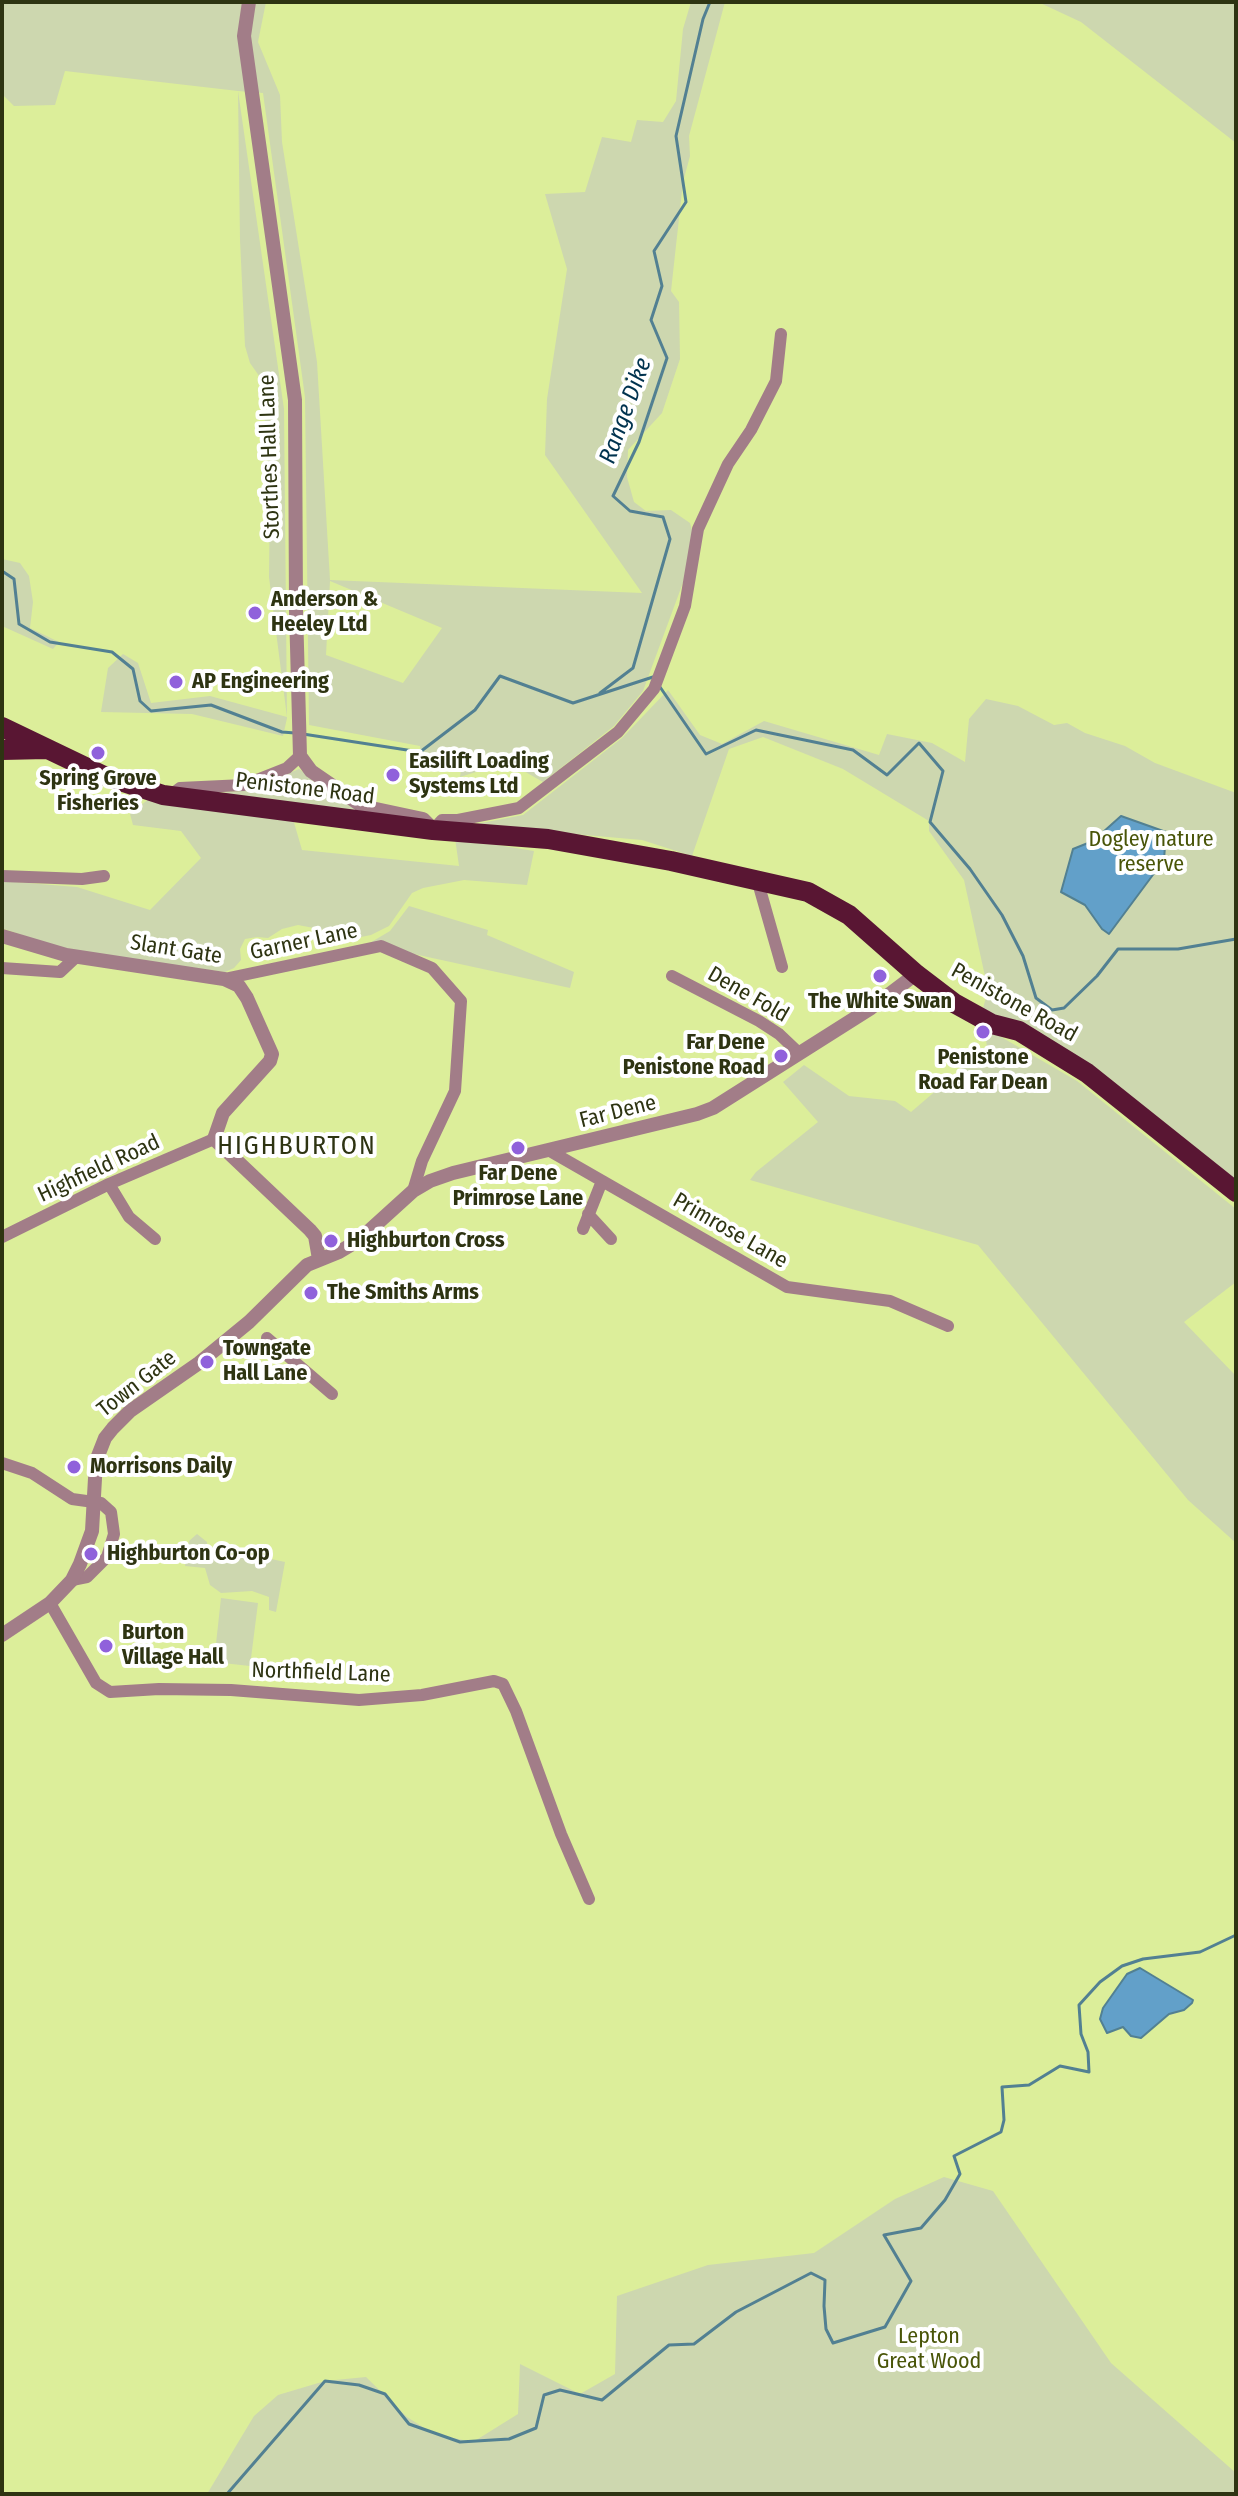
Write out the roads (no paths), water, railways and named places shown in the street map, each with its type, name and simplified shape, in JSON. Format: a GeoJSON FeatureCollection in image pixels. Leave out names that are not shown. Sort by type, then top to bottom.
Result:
{"type":"FeatureCollection","features":[{"type":"Feature","properties":{"kind":"highway","name":"Penistone Road"},"geometry":{"type":"LineString","coordinates":[[2,727],[102,775],[169,796],[433,830],[548,839],[671,861],[808,892],[849,915],[954,1003],[992,1024],[1019,1031],[1087,1073],[1236,1192]]}},
{"type":"Feature","properties":{"kind":"highway"},"geometry":{"type":"LineString","coordinates":[[2,750],[47,749]]}},
{"type":"Feature","properties":{"kind":"street","name":"Storthes Hall Lane"},"geometry":{"type":"LineString","coordinates":[[249,2],[244,36],[295,400],[299,752]]}},
{"type":"Feature","properties":{"kind":"street"},"geometry":{"type":"LineString","coordinates":[[169,796],[180,788],[244,785],[287,768],[299,752],[311,771],[362,806],[423,819],[433,830],[442,820],[458,820],[519,808],[618,732],[654,689],[685,606],[698,529],[728,464],[751,430],[776,381],[781,334]]}},
{"type":"Feature","properties":{"kind":"street"},"geometry":{"type":"LineString","coordinates":[[2,876],[82,879],[104,876]]}},
{"type":"Feature","properties":{"kind":"street"},"geometry":{"type":"LineString","coordinates":[[757,879],[782,967]]}},
{"type":"Feature","properties":{"kind":"street","name":"Slant Gate"},"geometry":{"type":"LineString","coordinates":[[2,936],[76,957],[224,979],[244,992],[272,1054],[270,1061],[223,1113],[214,1139]]}},
{"type":"Feature","properties":{"kind":"street","name":"Garner Lane"},"geometry":{"type":"LineString","coordinates":[[224,979],[381,946],[432,968],[461,1001],[455,1091],[422,1161],[413,1191]]}},
{"type":"Feature","properties":{"kind":"street"},"geometry":{"type":"LineString","coordinates":[[2,968],[60,972],[76,957]]}},
{"type":"Feature","properties":{"kind":"street","name":"Far Dene"},"geometry":{"type":"LineString","coordinates":[[319,1259],[359,1240],[413,1191],[430,1181],[697,1114],[729,1099],[871,1008],[916,974]]}},
{"type":"Feature","properties":{"kind":"street","name":"Dene Fold"},"geometry":{"type":"LineString","coordinates":[[672,976],[759,1021],[799,1053]]}},
{"type":"Feature","properties":{"kind":"street"},"geometry":{"type":"LineString","coordinates":[[214,1139],[310,1230],[315,1236],[319,1259]]}},
{"type":"Feature","properties":{"kind":"street","name":"Highfield Road"},"geometry":{"type":"LineString","coordinates":[[2,1237],[109,1184],[214,1139]]}},
{"type":"Feature","properties":{"kind":"street","name":"Primrose Lane"},"geometry":{"type":"LineString","coordinates":[[550,1151],[787,1287],[890,1301],[948,1326]]}},
{"type":"Feature","properties":{"kind":"street"},"geometry":{"type":"LineString","coordinates":[[583,1229],[602,1181]]}},
{"type":"Feature","properties":{"kind":"street"},"geometry":{"type":"LineString","coordinates":[[109,1184],[129,1217],[155,1239]]}},
{"type":"Feature","properties":{"kind":"street"},"geometry":{"type":"LineString","coordinates":[[588,1214],[611,1239]]}},
{"type":"Feature","properties":{"kind":"street","name":"Town Gate"},"geometry":{"type":"LineString","coordinates":[[2,1635],[50,1603],[72,1580],[89,1543],[95,1503],[96,1461],[105,1438],[113,1428],[130,1411],[199,1363],[258,1330],[294,1275],[319,1259]]}},
{"type":"Feature","properties":{"kind":"street"},"geometry":{"type":"LineString","coordinates":[[258,1330],[332,1394]]}},
{"type":"Feature","properties":{"kind":"street"},"geometry":{"type":"LineString","coordinates":[[2,1463],[32,1473],[72,1499],[95,1503],[111,1512],[114,1527],[111,1548],[95,1571],[87,1577],[72,1580]]}},
{"type":"Feature","properties":{"kind":"street","name":"Northfield Lane"},"geometry":{"type":"LineString","coordinates":[[50,1603],[96,1683],[110,1692],[231,1690],[359,1700],[422,1695],[494,1681],[503,1684],[589,1899]]}},
{"type":"Feature","properties":{"kind":"water"},"geometry":{"type":"Polygon","coordinates":[[[1121,816],[1166,832],[1164,860],[1109,934],[1085,905],[1061,892],[1073,849],[1093,841],[1121,816]]]}},
{"type":"Feature","properties":{"kind":"water"},"geometry":{"type":"Polygon","coordinates":[[[1140,1968],[1193,2000],[1192,2003],[1184,2010],[1169,2014],[1141,2038],[1131,2036],[1123,2027],[1107,2033],[1100,2019],[1103,2008],[1127,1974],[1140,1968]]]}},
{"type":"Feature","properties":{"kind":"waterway","name":"Range Dike"},"geometry":{"type":"LineString","coordinates":[[600,693],[633,668],[670,539],[663,517],[630,511],[613,496],[639,442],[667,358],[651,320],[662,286],[654,251],[686,202],[676,136],[703,19],[710,2]]}},
{"type":"Feature","properties":{"kind":"waterway"},"geometry":{"type":"LineString","coordinates":[[2,571],[14,579],[19,624],[50,642],[112,652],[133,669],[140,701],[151,711],[211,705],[282,732],[295,733]]}},
{"type":"Feature","properties":{"kind":"waterway"},"geometry":{"type":"LineString","coordinates":[[303,734],[420,752],[475,710],[500,676],[573,703],[653,677]]}},
{"type":"Feature","properties":{"kind":"waterway"},"geometry":{"type":"LineString","coordinates":[[660,687],[706,754],[756,730],[853,750],[887,775],[919,743],[943,771],[930,822],[970,869],[1002,915],[1023,956],[1036,998],[1052,1010],[1064,1008],[1097,976],[1118,949],[1178,949],[1236,939]]}},
{"type":"Feature","properties":{"kind":"waterway"},"geometry":{"type":"LineString","coordinates":[[227,2494],[325,2381],[359,2385],[385,2394],[409,2424],[460,2442],[509,2439],[536,2428],[544,2395],[560,2390],[602,2400],[669,2345],[694,2344],[736,2312],[811,2273],[825,2280],[826,2329],[833,2343],[885,2327],[911,2281],[884,2235],[921,2228],[945,2200],[960,2174],[954,2156],[1001,2132],[1004,2120],[1002,2087],[1029,2085],[1060,2066],[1089,2072],[1079,2005],[1100,1982],[1122,1966],[1143,1959],[1200,1952],[1236,1935]]}},
{"type":"Feature","properties":{"kind":"place","name":"Anderson & Heeley Ltd"},"geometry":{"type":"Point","coordinates":[255,613]}},
{"type":"Feature","properties":{"kind":"place","name":"AP Engineering"},"geometry":{"type":"Point","coordinates":[176,682]}},
{"type":"Feature","properties":{"kind":"place","name":"Spring Grove Fisheries"},"geometry":{"type":"Point","coordinates":[98,753]}},
{"type":"Feature","properties":{"kind":"place","name":"Easilift Loading Systems Ltd"},"geometry":{"type":"Point","coordinates":[393,775]}},
{"type":"Feature","properties":{"kind":"place","name":"The White Swan"},"geometry":{"type":"Point","coordinates":[880,976]}},
{"type":"Feature","properties":{"kind":"place","name":"Penistone Road Far Dean"},"geometry":{"type":"Point","coordinates":[983,1032]}},
{"type":"Feature","properties":{"kind":"place","name":"Far Dene Penistone Road"},"geometry":{"type":"Point","coordinates":[781,1056]}},
{"type":"Feature","properties":{"kind":"place","name":"Far Dene Primrose Lane"},"geometry":{"type":"Point","coordinates":[518,1148]}},
{"type":"Feature","properties":{"kind":"place","name":"Highburton Cross"},"geometry":{"type":"Point","coordinates":[331,1241]}},
{"type":"Feature","properties":{"kind":"place","name":"The Smiths Arms"},"geometry":{"type":"Point","coordinates":[311,1293]}},
{"type":"Feature","properties":{"kind":"place","name":"Towngate Hall Lane"},"geometry":{"type":"Point","coordinates":[207,1362]}},
{"type":"Feature","properties":{"kind":"place","name":"Morrisons Daily"},"geometry":{"type":"Point","coordinates":[74,1467]}},
{"type":"Feature","properties":{"kind":"place","name":"Highburton Co-op"},"geometry":{"type":"Point","coordinates":[91,1554]}},
{"type":"Feature","properties":{"kind":"place","name":"Burton Village Hall"},"geometry":{"type":"Point","coordinates":[106,1646]}},
{"type":"Feature","properties":{"kind":"district","name":"HIGHBURTON"},"geometry":{"type":"Point","coordinates":[297,1147]}},
{"type":"Feature","properties":{"kind":"park label","name":"Dogley nature reserve"},"geometry":{"type":"Point","coordinates":[1151,852]}},
{"type":"Feature","properties":{"kind":"park label","name":"Lepton Great Wood"},"geometry":{"type":"Point","coordinates":[929,2350]}}]}
